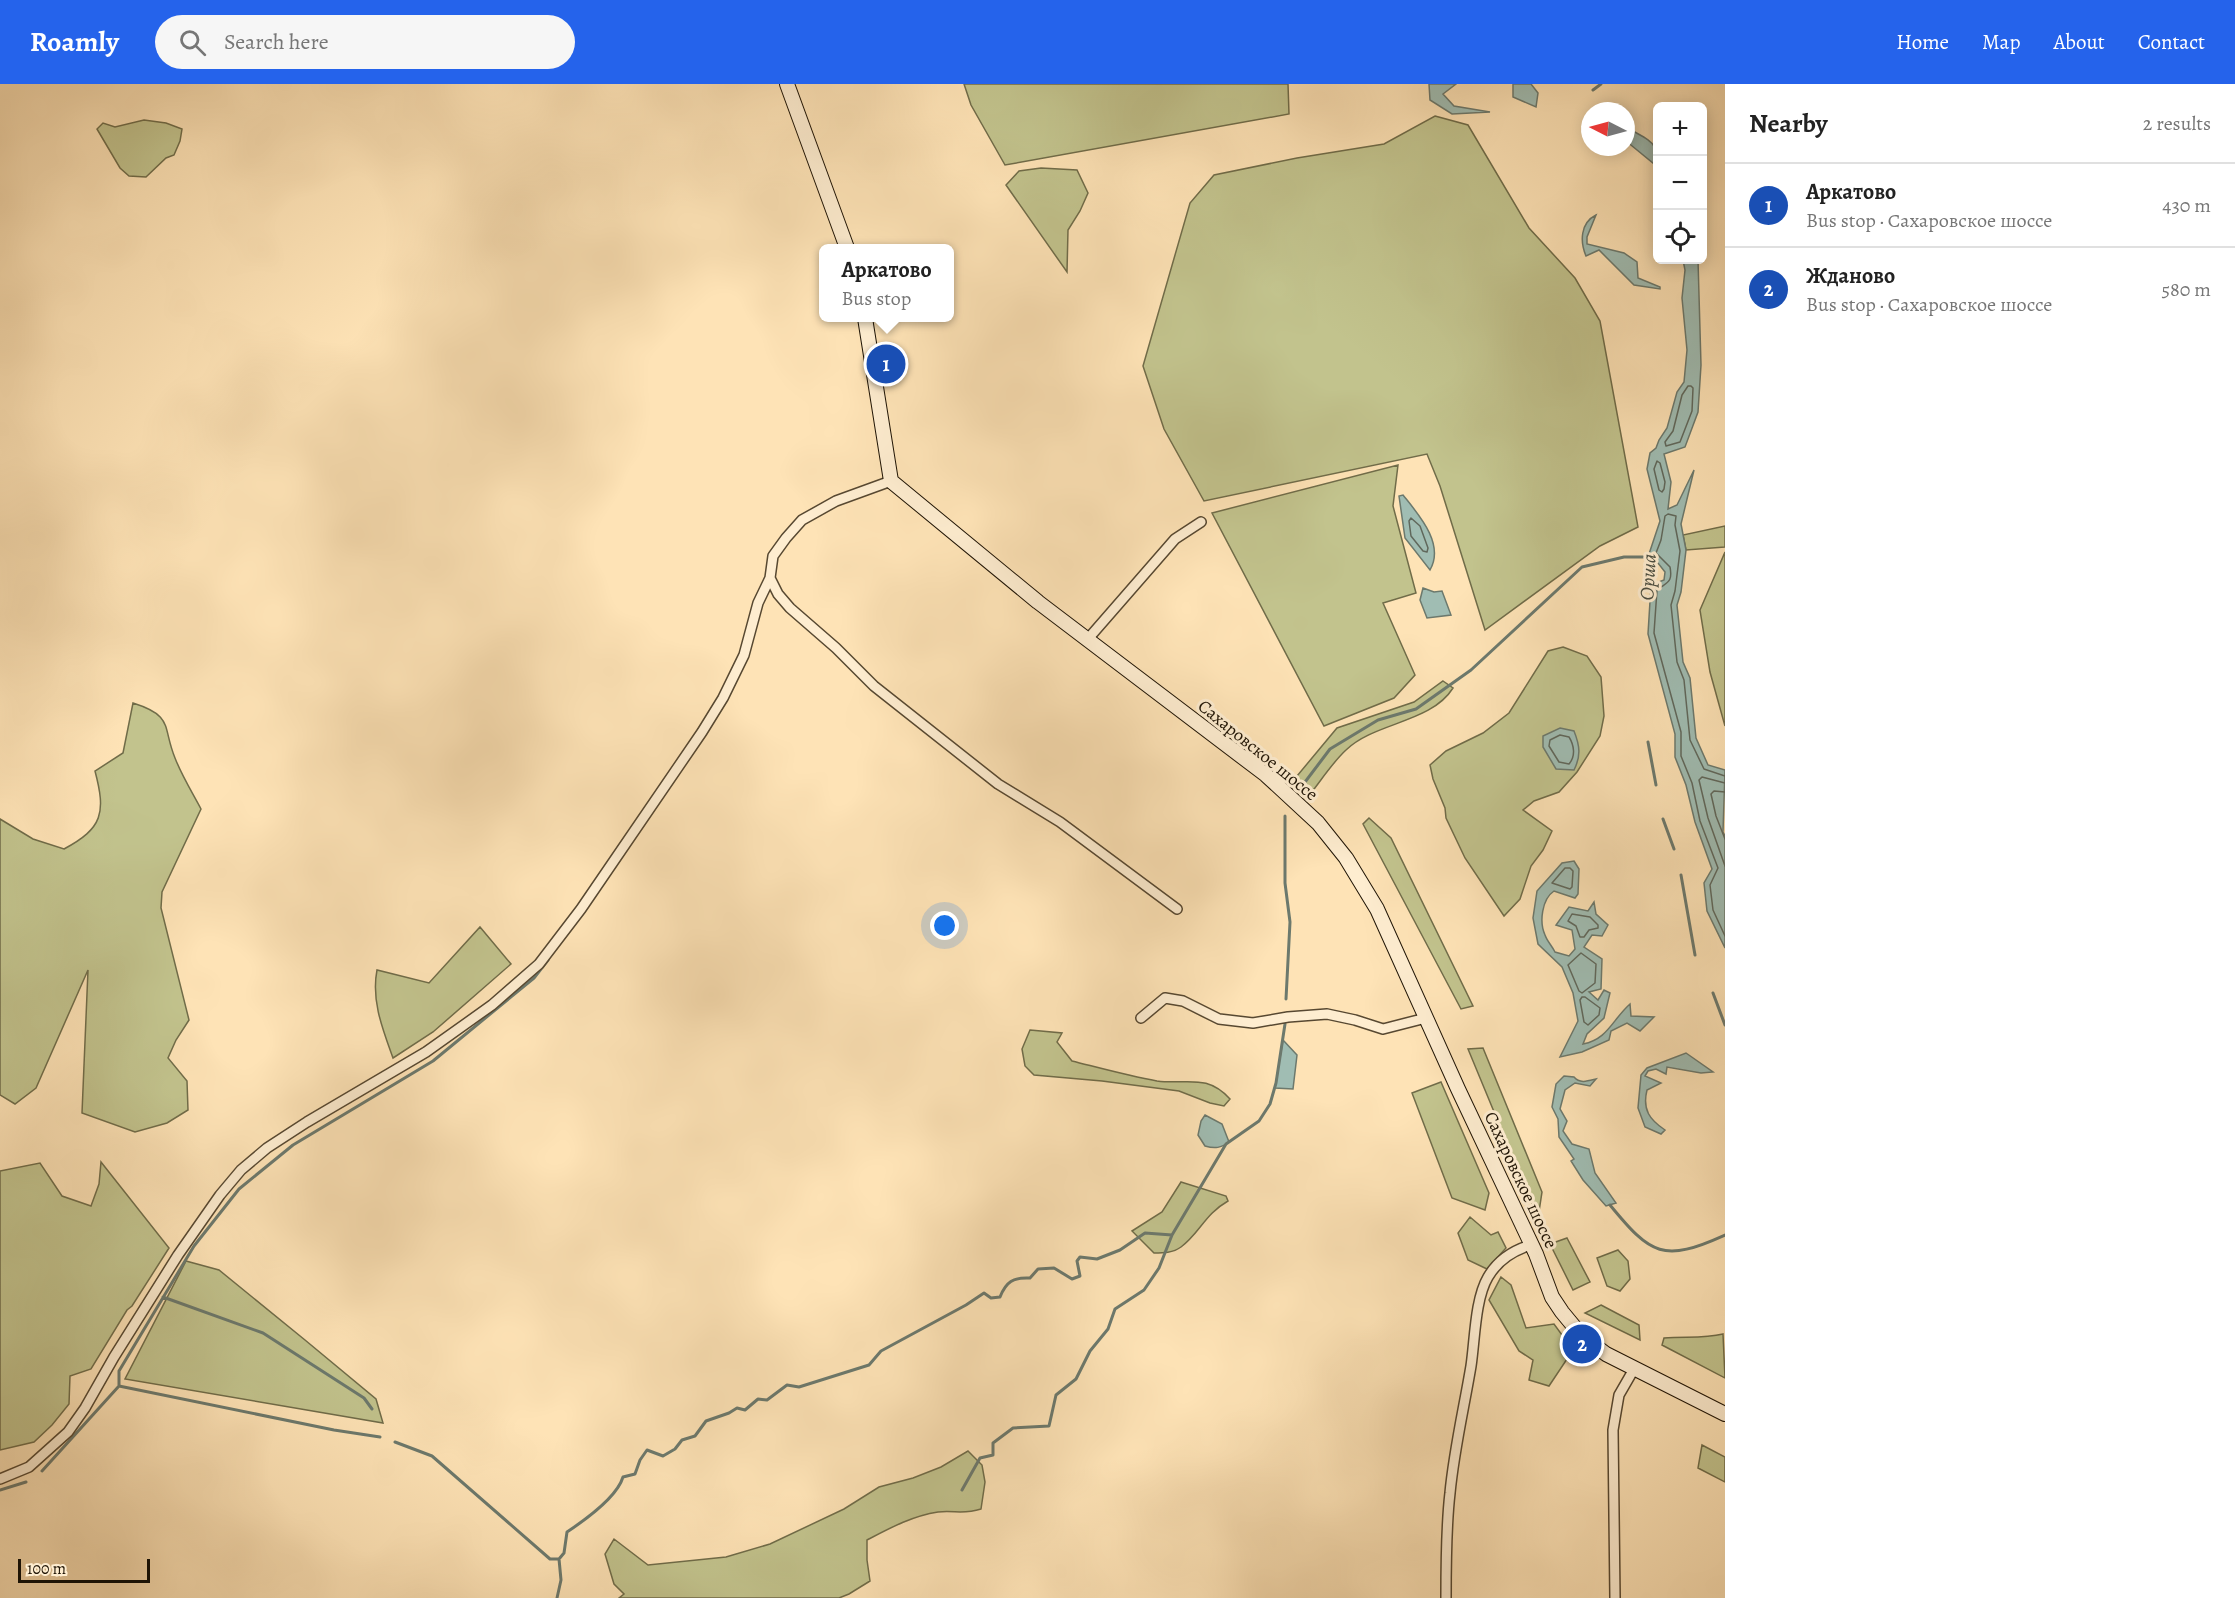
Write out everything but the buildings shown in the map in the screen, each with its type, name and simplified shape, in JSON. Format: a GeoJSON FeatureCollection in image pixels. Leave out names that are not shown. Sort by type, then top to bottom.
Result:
{"type":"FeatureCollection","features":[{"type":"Feature","properties":{"kind":"main road"},"geometry":{"type":"LineString","coordinates":[[787,84],[845,244]]}},
{"type":"Feature","properties":{"kind":"main road"},"geometry":{"type":"LineString","coordinates":[[866,322],[891,481]]}},
{"type":"Feature","properties":{"kind":"main road","name":"Сахаровское шоссе"},"geometry":{"type":"LineString","coordinates":[[891,481],[1088,640],[1266,775],[1323,828],[1370,896],[1532,1245],[1552,1297],[1569,1322],[1595,1347],[1725,1414]]}},
{"type":"Feature","properties":{"kind":"street"},"geometry":{"type":"LineString","coordinates":[[0,1479],[29,1467],[68,1432],[178,1255],[220,1195],[241,1170],[267,1148],[426,1052],[492,1005],[539,964],[581,909],[723,698],[737,672],[758,603],[770,578],[773,556],[786,538],[802,520],[836,501],[891,481]]}},
{"type":"Feature","properties":{"kind":"street"},"geometry":{"type":"LineString","coordinates":[[1088,640],[1175,539],[1201,522]]}},
{"type":"Feature","properties":{"kind":"street"},"geometry":{"type":"LineString","coordinates":[[770,578],[777,594],[790,608],[836,648],[874,686],[998,784],[1060,822],[1177,909]]}},
{"type":"Feature","properties":{"kind":"street"},"geometry":{"type":"LineString","coordinates":[[1141,1018],[1166,998],[1183,1001],[1219,1019],[1253,1023],[1327,1014],[1383,1029],[1426,1018]]}},
{"type":"Feature","properties":{"kind":"street"},"geometry":{"type":"LineString","coordinates":[[1446,1598],[1446,1542],[1450,1493],[1469,1378],[1479,1298],[1488,1277],[1497,1265],[1517,1249],[1532,1245]]}},
{"type":"Feature","properties":{"kind":"street"},"geometry":{"type":"LineString","coordinates":[[1616,1598],[1613,1430],[1619,1395],[1634,1369]]}},
{"type":"Feature","properties":{"kind":"green space"},"geometry":{"type":"Polygon","coordinates":[[[964,84],[1288,84],[1289,114],[1005,165],[971,105],[964,84]]]}},
{"type":"Feature","properties":{"kind":"green space"},"geometry":{"type":"Polygon","coordinates":[[[1435,116],[1468,125],[1529,228],[1575,278],[1600,321],[1638,527],[1600,546],[1485,630],[1440,486],[1427,454],[1204,501],[1164,429],[1143,366],[1190,203],[1214,175],[1297,158],[1384,144],[1435,116]]]}},
{"type":"Feature","properties":{"kind":"green space"},"geometry":{"type":"Polygon","coordinates":[[[144,120],[166,123],[182,129],[180,141],[174,155],[166,158],[146,177],[129,176],[120,168],[97,129],[103,123],[115,127],[144,120]]]}},
{"type":"Feature","properties":{"kind":"green space"},"geometry":{"type":"Polygon","coordinates":[[[1041,168],[1077,170],[1088,193],[1068,230],[1067,272],[1006,185],[1019,171],[1041,168]]]}},
{"type":"Feature","properties":{"kind":"green space"},"geometry":{"type":"Polygon","coordinates":[[[1398,465],[1393,506],[1416,593],[1383,603],[1415,675],[1394,698],[1324,726],[1212,513],[1398,465]]]}},
{"type":"Feature","properties":{"kind":"green space"},"geometry":{"type":"Polygon","coordinates":[[[1725,526],[1725,547],[1686,550],[1683,535],[1725,526]]]}},
{"type":"Feature","properties":{"kind":"green space"},"geometry":{"type":"Polygon","coordinates":[[[1725,552],[1725,726],[1710,672],[1700,610],[1725,552]]]}},
{"type":"Feature","properties":{"kind":"green space"},"geometry":{"type":"Polygon","coordinates":[[[1563,647],[1587,656],[1601,677],[1604,716],[1600,736],[1577,772],[1559,792],[1534,801],[1523,810],[1552,831],[1543,850],[1531,866],[1520,899],[1504,916],[1465,858],[1446,818],[1445,808],[1430,765],[1446,751],[1483,733],[1509,713],[1548,651],[1563,647]]]}},
{"type":"Feature","properties":{"kind":"green space"},"geometry":{"type":"Polygon","coordinates":[[[1443,681],[1453,688],[1443,700],[1417,716],[1372,733],[1358,741],[1346,750],[1311,793],[1292,782],[1337,728],[1414,702],[1443,681]]]}},
{"type":"Feature","properties":{"kind":"green space"},"geometry":{"type":"Polygon","coordinates":[[[133,703],[161,718],[178,765],[201,809],[162,892],[161,908],[189,1020],[168,1058],[187,1081],[188,1110],[167,1123],[135,1132],[82,1113],[88,970],[36,1088],[15,1104],[0,1095],[0,819],[33,839],[64,849],[87,834],[94,826],[100,809],[95,771],[123,753],[133,703]]]}},
{"type":"Feature","properties":{"kind":"green space"},"geometry":{"type":"Polygon","coordinates":[[[1369,818],[1391,838],[1473,1006],[1461,1009],[1363,824],[1369,818]]]}},
{"type":"Feature","properties":{"kind":"green space"},"geometry":{"type":"Polygon","coordinates":[[[480,927],[511,964],[433,1032],[393,1058],[377,1004],[377,970],[429,983],[480,927]]]}},
{"type":"Feature","properties":{"kind":"green space"},"geometry":{"type":"Polygon","coordinates":[[[1030,1030],[1062,1033],[1057,1042],[1072,1061],[1157,1081],[1204,1083],[1213,1086],[1230,1099],[1224,1106],[1179,1091],[1034,1075],[1025,1066],[1022,1049],[1030,1030]]]}},
{"type":"Feature","properties":{"kind":"green space"},"geometry":{"type":"Polygon","coordinates":[[[1483,1048],[1542,1192],[1538,1218],[1468,1049],[1483,1048]]]}},
{"type":"Feature","properties":{"kind":"green space"},"geometry":{"type":"Polygon","coordinates":[[[1441,1082],[1489,1193],[1485,1210],[1452,1198],[1412,1093],[1441,1082]]]}},
{"type":"Feature","properties":{"kind":"green space"},"geometry":{"type":"Polygon","coordinates":[[[101,1162],[169,1248],[91,1369],[70,1376],[69,1404],[52,1425],[34,1442],[0,1450],[0,1171],[40,1163],[62,1196],[91,1206],[99,1184],[101,1162]]]}},
{"type":"Feature","properties":{"kind":"green space"},"geometry":{"type":"Polygon","coordinates":[[[1181,1182],[1226,1196],[1228,1201],[1213,1212],[1181,1247],[1171,1252],[1154,1253],[1132,1231],[1162,1212],[1181,1182]]]}},
{"type":"Feature","properties":{"kind":"green space"},"geometry":{"type":"Polygon","coordinates":[[[1470,1217],[1491,1235],[1498,1232],[1506,1248],[1487,1269],[1468,1260],[1458,1233],[1470,1217]]]}},
{"type":"Feature","properties":{"kind":"green space"},"geometry":{"type":"Polygon","coordinates":[[[1567,1238],[1590,1282],[1573,1290],[1550,1244],[1567,1238]]]}},
{"type":"Feature","properties":{"kind":"green space"},"geometry":{"type":"Polygon","coordinates":[[[1618,1250],[1628,1261],[1630,1279],[1620,1291],[1607,1286],[1597,1258],[1618,1250]]]}},
{"type":"Feature","properties":{"kind":"green space"},"geometry":{"type":"Polygon","coordinates":[[[186,1261],[219,1270],[305,1340],[376,1399],[383,1423],[125,1379],[186,1261]]]}},
{"type":"Feature","properties":{"kind":"green space"},"geometry":{"type":"Polygon","coordinates":[[[1501,1277],[1511,1285],[1526,1328],[1554,1324],[1573,1350],[1549,1386],[1529,1380],[1533,1360],[1519,1351],[1489,1300],[1501,1277]]]}},
{"type":"Feature","properties":{"kind":"green space"},"geometry":{"type":"Polygon","coordinates":[[[1601,1305],[1639,1325],[1640,1340],[1585,1313],[1601,1305]]]}},
{"type":"Feature","properties":{"kind":"green space"},"geometry":{"type":"Polygon","coordinates":[[[1723,1334],[1725,1378],[1662,1345],[1664,1338],[1723,1334]]]}},
{"type":"Feature","properties":{"kind":"green space"},"geometry":{"type":"Polygon","coordinates":[[[1702,1445],[1725,1457],[1725,1482],[1698,1468],[1702,1445]]]}},
{"type":"Feature","properties":{"kind":"green space"},"geometry":{"type":"Polygon","coordinates":[[[968,1451],[982,1465],[985,1482],[981,1509],[969,1512],[938,1512],[919,1516],[867,1540],[870,1581],[849,1594],[839,1598],[619,1598],[624,1594],[614,1584],[605,1554],[614,1539],[648,1565],[726,1557],[770,1544],[844,1509],[879,1487],[913,1478],[941,1467],[968,1451]]]}},
{"type":"Feature","properties":{"kind":"water"},"geometry":{"type":"Polygon","coordinates":[[[1429,84],[1456,84],[1443,94],[1454,106],[1490,112],[1452,114],[1430,100],[1429,84]]]}},
{"type":"Feature","properties":{"kind":"water"},"geometry":{"type":"Polygon","coordinates":[[[1513,84],[1531,84],[1538,93],[1536,107],[1513,97],[1513,84]]]}},
{"type":"Feature","properties":{"kind":"water"},"geometry":{"type":"Polygon","coordinates":[[[1635,132],[1653,144],[1653,163],[1635,148],[1635,132]]]}},
{"type":"Feature","properties":{"kind":"water"},"geometry":{"type":"Polygon","coordinates":[[[1596,215],[1587,237],[1587,244],[1624,253],[1637,262],[1638,278],[1660,289],[1634,285],[1599,250],[1586,256],[1582,239],[1584,228],[1596,215]]]}},
{"type":"Feature","properties":{"kind":"water"},"geometry":{"type":"Polygon","coordinates":[[[1684,264],[1698,264],[1701,365],[1698,412],[1685,447],[1664,454],[1671,482],[1668,509],[1677,505],[1694,470],[1681,524],[1686,550],[1681,592],[1677,605],[1683,662],[1690,678],[1696,738],[1708,765],[1725,770],[1723,832],[1725,836],[1725,948],[1707,911],[1704,883],[1712,869],[1675,757],[1675,734],[1648,634],[1651,585],[1664,580],[1665,572],[1658,563],[1648,557],[1660,521],[1647,469],[1650,453],[1656,448],[1667,428],[1677,392],[1684,382],[1687,350],[1682,298],[1684,264]]]}},
{"type":"Feature","properties":{"kind":"water"},"geometry":{"type":"Polygon","coordinates":[[[1403,495],[1423,521],[1432,540],[1434,560],[1430,570],[1405,538],[1399,496],[1403,495]]]}},
{"type":"Feature","properties":{"kind":"water"},"geometry":{"type":"Polygon","coordinates":[[[1423,588],[1434,592],[1442,591],[1451,615],[1427,618],[1420,600],[1423,588]]]}},
{"type":"Feature","properties":{"kind":"water"},"geometry":{"type":"Polygon","coordinates":[[[1560,728],[1574,731],[1576,736],[1579,755],[1574,770],[1556,769],[1543,747],[1543,736],[1560,728]]]}},
{"type":"Feature","properties":{"kind":"water"},"geometry":{"type":"Polygon","coordinates":[[[1574,861],[1579,869],[1578,894],[1575,898],[1554,891],[1544,905],[1542,924],[1546,937],[1555,952],[1569,956],[1575,949],[1572,930],[1556,925],[1569,907],[1588,911],[1594,902],[1596,914],[1608,925],[1602,936],[1592,935],[1584,947],[1602,959],[1601,989],[1589,992],[1598,1000],[1604,990],[1610,993],[1604,1018],[1587,1034],[1583,1044],[1591,1042],[1604,1033],[1630,1004],[1631,1016],[1654,1017],[1640,1031],[1627,1023],[1611,1031],[1609,1040],[1582,1052],[1560,1057],[1578,1021],[1573,993],[1562,967],[1538,944],[1533,918],[1537,891],[1562,863],[1574,861]]]}},
{"type":"Feature","properties":{"kind":"water"},"geometry":{"type":"Polygon","coordinates":[[[1283,1040],[1297,1055],[1293,1089],[1275,1088],[1283,1040]]]}},
{"type":"Feature","properties":{"kind":"water"},"geometry":{"type":"Polygon","coordinates":[[[1686,1053],[1713,1072],[1701,1073],[1667,1067],[1666,1074],[1656,1069],[1648,1071],[1645,1076],[1661,1083],[1647,1090],[1646,1103],[1648,1114],[1665,1130],[1661,1134],[1645,1127],[1638,1108],[1641,1075],[1647,1068],[1686,1053]]]}},
{"type":"Feature","properties":{"kind":"water"},"geometry":{"type":"Polygon","coordinates":[[[1564,1076],[1574,1077],[1581,1081],[1596,1079],[1590,1086],[1575,1083],[1565,1090],[1560,1109],[1567,1121],[1563,1131],[1572,1144],[1589,1149],[1595,1173],[1616,1203],[1606,1206],[1583,1180],[1571,1161],[1574,1159],[1559,1137],[1558,1119],[1552,1107],[1556,1084],[1564,1076]]]}},
{"type":"Feature","properties":{"kind":"water"},"geometry":{"type":"Polygon","coordinates":[[[1205,1115],[1222,1124],[1229,1142],[1218,1147],[1205,1146],[1198,1135],[1205,1115]]]}},
{"type":"Feature","properties":{"kind":"waterway"},"geometry":{"type":"LineString","coordinates":[[1593,90],[1601,84]]}},
{"type":"Feature","properties":{"kind":"waterway","name":"Орша"},"geometry":{"type":"LineString","coordinates":[[1299,790],[1330,749],[1378,720],[1416,709],[1471,670],[1582,567],[1624,557],[1651,557]]}},
{"type":"Feature","properties":{"kind":"waterway"},"geometry":{"type":"LineString","coordinates":[[1648,742],[1656,785]]}},
{"type":"Feature","properties":{"kind":"waterway"},"geometry":{"type":"LineString","coordinates":[[1285,816],[1285,883],[1290,922],[1286,999]]}},
{"type":"Feature","properties":{"kind":"waterway"},"geometry":{"type":"LineString","coordinates":[[1663,819],[1674,849]]}},
{"type":"Feature","properties":{"kind":"waterway"},"geometry":{"type":"LineString","coordinates":[[1681,875],[1695,955]]}},
{"type":"Feature","properties":{"kind":"waterway"},"geometry":{"type":"LineString","coordinates":[[42,1471],[119,1386],[119,1371],[194,1246],[239,1189],[293,1145],[433,1061],[534,978],[548,960]]}},
{"type":"Feature","properties":{"kind":"waterway"},"geometry":{"type":"LineString","coordinates":[[1713,993],[1725,1025]]}},
{"type":"Feature","properties":{"kind":"waterway"},"geometry":{"type":"LineString","coordinates":[[557,1598],[561,1580],[559,1559],[564,1553],[567,1532],[607,1500],[620,1485],[623,1477],[635,1474],[647,1450],[663,1456],[675,1449],[682,1440],[695,1436],[706,1421],[737,1408],[745,1410],[758,1399],[767,1400],[787,1385],[799,1387],[869,1365],[881,1351],[984,1293],[991,1298],[1000,1297],[1011,1282],[1019,1278],[1030,1278],[1038,1269],[1054,1268],[1072,1279],[1080,1276],[1077,1261],[1080,1257],[1097,1259],[1120,1250],[1145,1233],[1172,1235],[1226,1144],[1259,1121],[1270,1104],[1276,1083],[1285,1024]]}},
{"type":"Feature","properties":{"kind":"waterway"},"geometry":{"type":"LineString","coordinates":[[1610,1205],[1637,1235],[1648,1244],[1660,1249],[1672,1251],[1687,1249],[1725,1235]]}},
{"type":"Feature","properties":{"kind":"waterway"},"geometry":{"type":"LineString","coordinates":[[962,1490],[980,1458],[993,1455],[993,1443],[1013,1428],[1049,1426],[1056,1395],[1076,1379],[1090,1351],[1108,1329],[1115,1309],[1144,1290],[1159,1268],[1172,1235]]}},
{"type":"Feature","properties":{"kind":"waterway"},"geometry":{"type":"LineString","coordinates":[[163,1297],[263,1333],[364,1398],[372,1409]]}},
{"type":"Feature","properties":{"kind":"waterway"},"geometry":{"type":"LineString","coordinates":[[119,1386],[334,1430],[380,1437]]}},
{"type":"Feature","properties":{"kind":"waterway"},"geometry":{"type":"LineString","coordinates":[[395,1442],[432,1456],[550,1559],[559,1559]]}},
{"type":"Feature","properties":{"kind":"waterway"},"geometry":{"type":"LineString","coordinates":[[0,1490],[26,1482]]}},
{"type":"Feature","properties":{"kind":"place","name":"Аркатово"},"geometry":{"type":"Point","coordinates":[886,364]}},
{"type":"Feature","properties":{"kind":"place","name":"Жданово"},"geometry":{"type":"Point","coordinates":[1582,1344]}}]}
